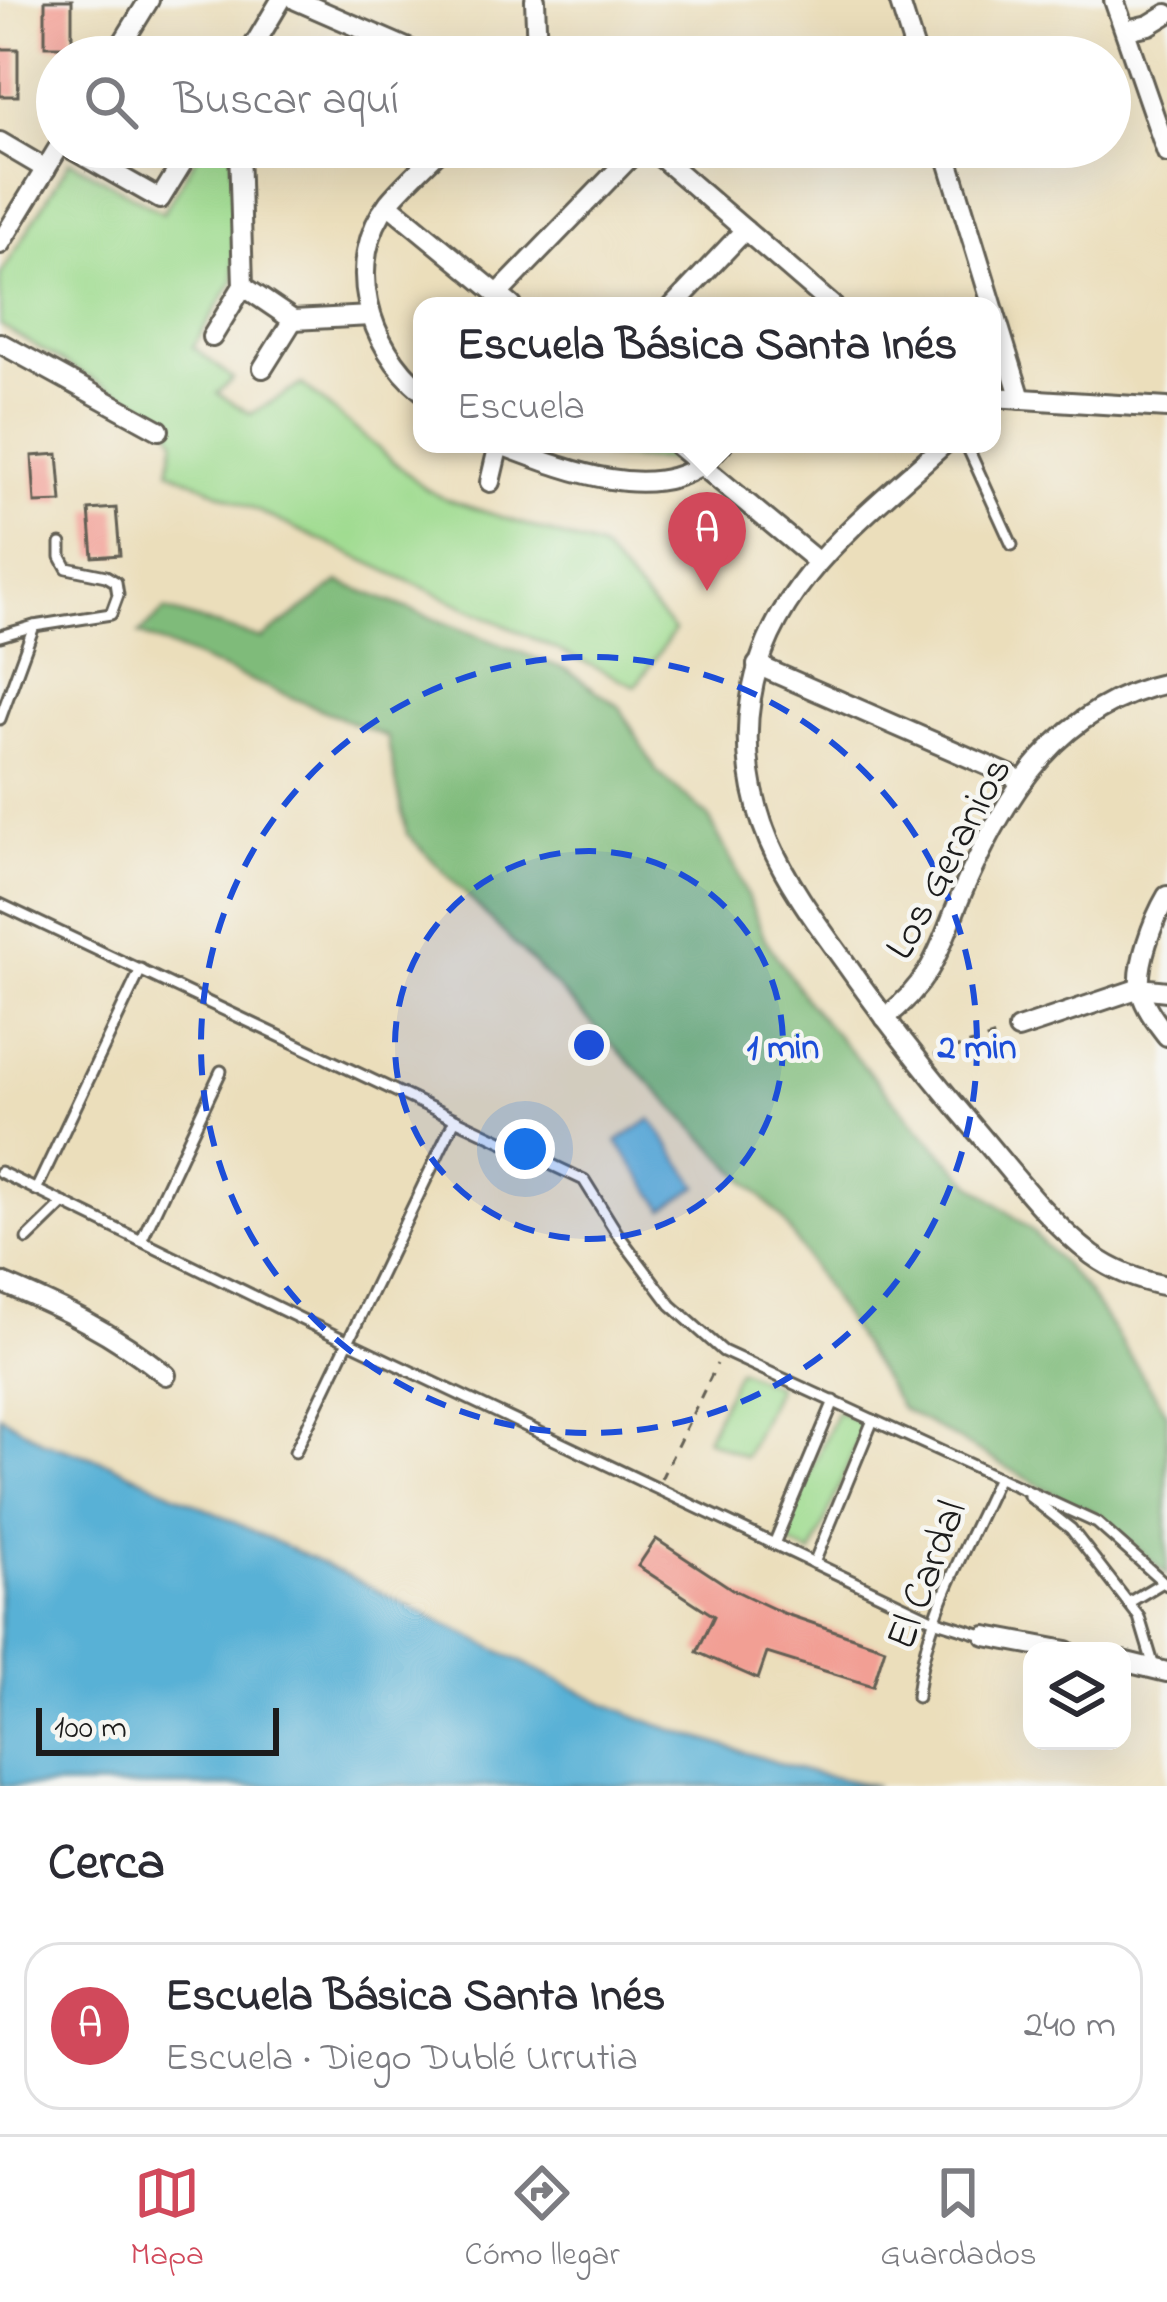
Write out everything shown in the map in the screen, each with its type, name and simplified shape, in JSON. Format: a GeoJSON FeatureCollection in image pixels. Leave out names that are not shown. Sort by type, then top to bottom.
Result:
{"type":"FeatureCollection","features":[{"type":"Feature","properties":{"kind":"street"},"geometry":{"type":"LineString","coordinates":[[122,0],[145,6],[127,36]]}},
{"type":"Feature","properties":{"kind":"street"},"geometry":{"type":"LineString","coordinates":[[260,36],[281,0]]}},
{"type":"Feature","properties":{"kind":"street"},"geometry":{"type":"LineString","coordinates":[[296,0],[379,36]]}},
{"type":"Feature","properties":{"kind":"street"},"geometry":{"type":"LineString","coordinates":[[535,0],[537,36]]}},
{"type":"Feature","properties":{"kind":"street"},"geometry":{"type":"LineString","coordinates":[[899,0],[910,36]]}},
{"type":"Feature","properties":{"kind":"street"},"geometry":{"type":"LineString","coordinates":[[1114,0],[1128,36]]}},
{"type":"Feature","properties":{"kind":"street"},"geometry":{"type":"LineString","coordinates":[[1126,30],[1149,25],[1167,14]]}},
{"type":"Feature","properties":{"kind":"street"},"geometry":{"type":"LineString","coordinates":[[1131,45],[1167,153]]}},
{"type":"Feature","properties":{"kind":"street"},"geometry":{"type":"LineString","coordinates":[[0,142],[36,163]]}},
{"type":"Feature","properties":{"kind":"street"},"geometry":{"type":"LineString","coordinates":[[103,168],[160,199],[179,168]]}},
{"type":"Feature","properties":{"kind":"street"},"geometry":{"type":"LineString","coordinates":[[212,337],[242,286],[239,168]]}},
{"type":"Feature","properties":{"kind":"street"},"geometry":{"type":"LineString","coordinates":[[413,382],[394,363],[376,333],[366,288],[373,236],[388,204],[422,168]]}},
{"type":"Feature","properties":{"kind":"street"},"geometry":{"type":"LineString","coordinates":[[508,297],[625,168]]}},
{"type":"Feature","properties":{"kind":"street"},"geometry":{"type":"LineString","coordinates":[[670,168],[822,297]]}},
{"type":"Feature","properties":{"kind":"street"},"geometry":{"type":"LineString","coordinates":[[950,168],[990,297]]}},
{"type":"Feature","properties":{"kind":"street"},"geometry":{"type":"LineString","coordinates":[[0,244],[46,169]]}},
{"type":"Feature","properties":{"kind":"street"},"geometry":{"type":"LineString","coordinates":[[388,204],[501,297]]}},
{"type":"Feature","properties":{"kind":"street"},"geometry":{"type":"LineString","coordinates":[[682,297],[745,230]]}},
{"type":"Feature","properties":{"kind":"street"},"geometry":{"type":"LineString","coordinates":[[242,286],[293,320],[371,316]]}},
{"type":"Feature","properties":{"kind":"street"},"geometry":{"type":"LineString","coordinates":[[263,368],[293,320]]}},
{"type":"Feature","properties":{"kind":"street"},"geometry":{"type":"LineString","coordinates":[[1001,331],[1022,399]]}},
{"type":"Feature","properties":{"kind":"street"},"geometry":{"type":"LineString","coordinates":[[0,343],[158,430]]}},
{"type":"Feature","properties":{"kind":"street"},"geometry":{"type":"LineString","coordinates":[[1001,398],[1167,408]]}},
{"type":"Feature","properties":{"kind":"street"},"geometry":{"type":"LineString","coordinates":[[490,482],[497,453]]}},
{"type":"Feature","properties":{"kind":"street"},"geometry":{"type":"LineString","coordinates":[[523,453],[619,481],[668,478],[701,465],[713,453]]}},
{"type":"Feature","properties":{"kind":"street"},"geometry":{"type":"LineString","coordinates":[[687,453],[818,562]]}},
{"type":"Feature","properties":{"kind":"street"},"geometry":{"type":"LineString","coordinates":[[884,1018],[817,924],[761,820],[750,772],[751,699],[757,665],[782,609],[818,562],[934,453]]}},
{"type":"Feature","properties":{"kind":"street"},"geometry":{"type":"LineString","coordinates":[[757,665],[1023,781]]}},
{"type":"Feature","properties":{"kind":"street","name":"Los Geranios"},"geometry":{"type":"LineString","coordinates":[[1167,682],[1125,695],[1088,715],[1052,745],[1023,781],[966,884],[931,969],[906,1001],[884,1018],[1020,1183],[1081,1246],[1113,1268],[1167,1286]]}},
{"type":"Feature","properties":{"kind":"street"},"geometry":{"type":"LineString","coordinates":[[1167,896],[1143,959],[1140,988],[1167,1036]]}},
{"type":"Feature","properties":{"kind":"street"},"geometry":{"type":"LineString","coordinates":[[1018,1029],[1140,988],[1167,991]]}},
{"type":"Feature","properties":{"kind":"street"},"geometry":{"type":"LineString","coordinates":[[0,1282],[84,1318],[166,1375]]}},
{"type":"Feature","properties":{"kind":"street"},"geometry":{"type":"LineString","coordinates":[[986,1636],[1023,1643]]}},
{"type":"Feature","properties":{"kind":"street"},"geometry":{"type":"LineString","coordinates":[[1131,1663],[1161,1670]]}},
{"type":"Feature","properties":{"kind":"lane"},"geometry":{"type":"LineString","coordinates":[[970,453],[1012,545]]}},
{"type":"Feature","properties":{"kind":"lane"},"geometry":{"type":"LineString","coordinates":[[0,635],[111,614],[118,595],[116,582],[67,568],[61,544]]}},
{"type":"Feature","properties":{"kind":"lane"},"geometry":{"type":"LineString","coordinates":[[0,719],[34,626]]}},
{"type":"Feature","properties":{"kind":"lane"},"geometry":{"type":"LineString","coordinates":[[0,904],[584,1180],[670,1305],[723,1351],[1097,1523],[1165,1584],[1127,1603]]}},
{"type":"Feature","properties":{"kind":"lane"},"geometry":{"type":"LineString","coordinates":[[36,1190],[141,969]]}},
{"type":"Feature","properties":{"kind":"lane"},"geometry":{"type":"LineString","coordinates":[[141,1241],[221,1071]]}},
{"type":"Feature","properties":{"kind":"lane"},"geometry":{"type":"LineString","coordinates":[[296,1452],[455,1119]]}},
{"type":"Feature","properties":{"kind":"lane"},"geometry":{"type":"LineString","coordinates":[[0,1172],[934,1620],[986,1636]]}},
{"type":"Feature","properties":{"kind":"lane"},"geometry":{"type":"LineString","coordinates":[[27,1239],[64,1203]]}},
{"type":"Feature","properties":{"kind":"lane"},"geometry":{"type":"LineString","coordinates":[[774,1544],[834,1401]]}},
{"type":"Feature","properties":{"kind":"lane"},"geometry":{"type":"LineString","coordinates":[[814,1563],[873,1420]]}},
{"type":"Feature","properties":{"kind":"lane","name":"El Cardal"},"geometry":{"type":"LineString","coordinates":[[917,1697],[934,1620],[998,1478]]}},
{"type":"Feature","properties":{"kind":"lane"},"geometry":{"type":"LineString","coordinates":[[1016,1485],[1071,1529],[1138,1617],[1161,1670]]}},
{"type":"Feature","properties":{"kind":"path"},"geometry":{"type":"LineString","coordinates":[[917,1060],[1018,1029]]}},
{"type":"Feature","properties":{"kind":"path"},"geometry":{"type":"LineString","coordinates":[[657,1487],[723,1351]]}},
{"type":"Feature","properties":{"kind":"green space"},"geometry":{"type":"Polygon","coordinates":[[[66,168],[83,168],[163,213],[190,168],[233,168],[234,280],[193,347],[233,379],[217,393],[251,414],[302,384],[426,489],[601,549],[674,631],[636,686],[169,470],[175,439],[160,412],[0,325],[0,276],[66,168]]]}},
{"type":"Feature","properties":{"kind":"green space"},"geometry":{"type":"Polygon","coordinates":[[[594,453],[675,453],[681,458],[649,460],[594,453]]]}},
{"type":"Feature","properties":{"kind":"green space"},"geometry":{"type":"Polygon","coordinates":[[[339,582],[567,670],[620,707],[657,772],[708,816],[765,939],[809,1004],[973,1185],[1030,1229],[1088,1292],[1167,1413],[1167,1575],[1100,1515],[901,1408],[780,1216],[407,834],[387,737],[139,634],[165,610],[262,639],[339,582]]]}},
{"type":"Feature","properties":{"kind":"green space"},"geometry":{"type":"Polygon","coordinates":[[[738,1369],[777,1386],[745,1457],[706,1439],[738,1369]]]}},
{"type":"Feature","properties":{"kind":"green space"},"geometry":{"type":"Polygon","coordinates":[[[837,1411],[865,1423],[812,1554],[780,1540],[837,1411]]]}},
{"type":"Feature","properties":{"kind":"water"},"geometry":{"type":"Polygon","coordinates":[[[651,1119],[698,1186],[664,1209],[617,1142],[651,1119]]]}},
{"type":"Feature","properties":{"kind":"water"},"geometry":{"type":"Polygon","coordinates":[[[0,1415],[43,1442],[109,1463],[606,1704],[807,1772],[876,1786],[0,1786],[0,1415]]]}},
{"type":"Feature","properties":{"kind":"building"},"geometry":{"type":"Polygon","coordinates":[[[45,0],[72,0],[72,36],[45,36],[45,0]]]}},
{"type":"Feature","properties":{"kind":"building"},"geometry":{"type":"Polygon","coordinates":[[[0,49],[18,49],[18,96],[0,96],[0,49]]]}},
{"type":"Feature","properties":{"kind":"building"},"geometry":{"type":"Polygon","coordinates":[[[58,454],[62,502],[35,503],[32,456],[58,454]]]}},
{"type":"Feature","properties":{"kind":"building"},"geometry":{"type":"Polygon","coordinates":[[[116,508],[120,555],[93,557],[89,510],[116,508]]]}},
{"type":"Feature","properties":{"kind":"building"},"geometry":{"type":"Polygon","coordinates":[[[656,1539],[757,1601],[885,1648],[873,1686],[767,1653],[758,1679],[697,1652],[714,1616],[638,1566],[656,1539]]]}},
{"type":"Feature","properties":{"kind":"place","name":"Escuela Básica Santa Inés"},"geometry":{"type":"Point","coordinates":[707,591]}}]}
